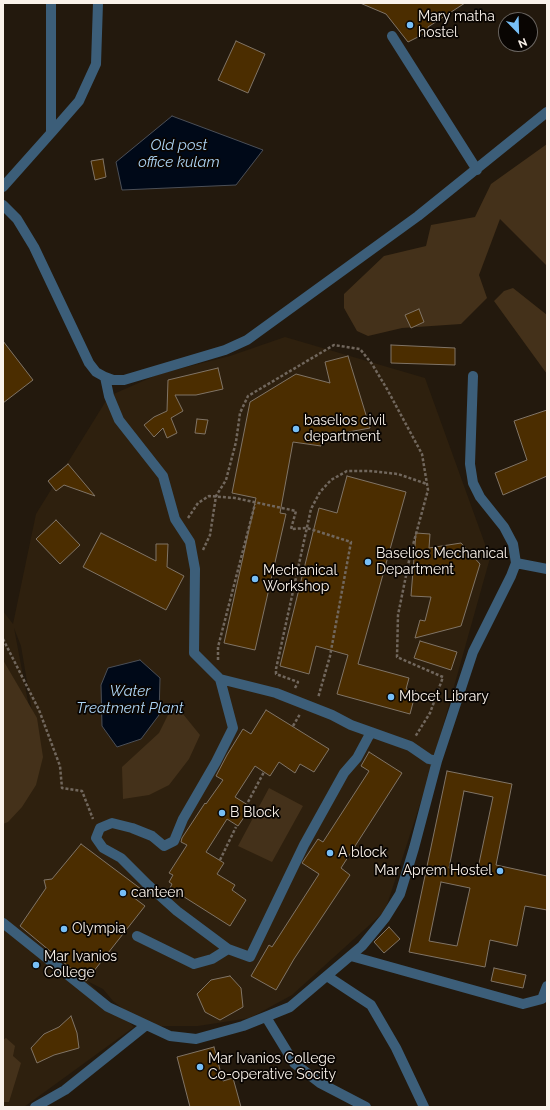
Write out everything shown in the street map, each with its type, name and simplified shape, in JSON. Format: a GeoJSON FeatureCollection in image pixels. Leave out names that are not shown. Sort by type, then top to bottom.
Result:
{"type":"FeatureCollection","features":[{"type":"Feature","properties":{"kind":"street"},"geometry":{"type":"LineString","coordinates":[[51,3],[51,133]]}},
{"type":"Feature","properties":{"kind":"street"},"geometry":{"type":"LineString","coordinates":[[3,187],[79,101],[96,64],[98,3]]}},
{"type":"Feature","properties":{"kind":"street"},"geometry":{"type":"LineString","coordinates":[[392,36],[477,170]]}},
{"type":"Feature","properties":{"kind":"street"},"geometry":{"type":"LineString","coordinates":[[3,205],[16,219],[34,247],[89,363],[96,372],[105,377],[113,380],[124,380],[225,350],[247,340],[418,216],[477,170],[547,112]]}},
{"type":"Feature","properties":{"kind":"street"},"geometry":{"type":"LineString","coordinates":[[3,923],[108,1007],[145,1026],[170,1036],[196,1039],[244,1026],[290,1007],[362,946],[385,918],[400,894],[414,848],[436,761],[473,652],[516,563],[513,544],[504,527],[483,502],[473,483],[470,464],[473,376]]}},
{"type":"Feature","properties":{"kind":"street"},"geometry":{"type":"LineString","coordinates":[[105,377],[109,396],[120,420],[163,476],[175,518],[190,542],[195,569],[194,653],[219,678],[233,728],[216,762],[183,819],[174,841],[164,846],[152,836],[132,828],[112,823],[100,828],[96,838],[103,848],[121,858],[177,911],[228,949],[250,957],[304,846],[344,773],[357,758],[371,732]]}},
{"type":"Feature","properties":{"kind":"street"},"geometry":{"type":"LineString","coordinates":[[516,563],[547,569]]}},
{"type":"Feature","properties":{"kind":"street"},"geometry":{"type":"LineString","coordinates":[[219,678],[290,698],[371,732],[410,746],[429,759],[436,761]]}},
{"type":"Feature","properties":{"kind":"street"},"geometry":{"type":"LineString","coordinates":[[136,936],[194,964],[212,959],[228,949]]}},
{"type":"Feature","properties":{"kind":"street"},"geometry":{"type":"LineString","coordinates":[[352,956],[523,1004],[542,999],[547,986]]}},
{"type":"Feature","properties":{"kind":"street"},"geometry":{"type":"LineString","coordinates":[[327,976],[371,1005],[396,1048],[424,1107]]}},
{"type":"Feature","properties":{"kind":"street"},"geometry":{"type":"LineString","coordinates":[[266,1017],[294,1063],[320,1083],[366,1107]]}},
{"type":"Feature","properties":{"kind":"street"},"geometry":{"type":"LineString","coordinates":[[35,1107],[65,1090],[145,1026]]}},
{"type":"Feature","properties":{"kind":"path"},"geometry":{"type":"LineString","coordinates":[[195,569],[210,535],[216,496],[226,480],[236,442],[240,413],[248,396],[334,345],[360,349],[372,364],[422,454],[428,490],[410,556],[398,615],[397,657],[443,677],[430,713],[410,746]]}},
{"type":"Feature","properties":{"kind":"path"},"geometry":{"type":"LineString","coordinates":[[290,698],[298,682],[276,674],[276,669],[311,509],[320,492],[331,480],[347,471],[369,471],[398,474],[427,484]]}},
{"type":"Feature","properties":{"kind":"path"},"geometry":{"type":"LineString","coordinates":[[183,531],[189,516],[198,503],[209,496],[216,496],[296,511],[291,529],[308,528],[351,542],[330,656],[315,708]]}},
{"type":"Feature","properties":{"kind":"path"},"geometry":{"type":"LineString","coordinates":[[219,678],[218,647],[256,503]]}},
{"type":"Feature","properties":{"kind":"path"},"geometry":{"type":"LineString","coordinates":[[3,639],[39,710],[60,766],[62,788],[82,791],[90,816],[100,828]]}},
{"type":"Feature","properties":{"kind":"path"},"geometry":{"type":"LineString","coordinates":[[248,802],[264,772]]}},
{"type":"Feature","properties":{"kind":"path"},"geometry":{"type":"LineString","coordinates":[[220,860],[236,826]]}},
{"type":"Feature","properties":{"kind":"shaded area"},"geometry":{"type":"Polygon","coordinates":[[[547,144],[547,266],[500,219],[479,275],[487,298],[461,324],[402,328],[368,336],[357,331],[344,308],[344,294],[384,256],[426,246],[431,225],[475,217],[491,184],[547,144]]]}},
{"type":"Feature","properties":{"kind":"shaded area"},"geometry":{"type":"Polygon","coordinates":[[[513,288],[547,315],[547,374],[494,301],[504,291],[513,288]]]}},
{"type":"Feature","properties":{"kind":"shaded area"},"geometry":{"type":"Polygon","coordinates":[[[285,337],[425,378],[490,558],[427,783],[385,911],[292,995],[250,1018],[198,1026],[145,1026],[113,1001],[103,989],[87,981],[134,1027],[24,1107],[3,1107],[3,611],[13,624],[36,514],[109,396],[159,374],[230,356],[285,337]],[[14,628],[39,760],[40,759],[21,646],[14,628]]]}},
{"type":"Feature","properties":{"kind":"shaded area"},"geometry":{"type":"Polygon","coordinates":[[[3,660],[37,718],[43,757],[36,785],[22,807],[8,822],[3,824],[3,660]]]}},
{"type":"Feature","properties":{"kind":"shaded area"},"geometry":{"type":"Polygon","coordinates":[[[174,703],[200,735],[189,759],[169,785],[149,795],[123,799],[122,767],[159,733],[174,703]]]}},
{"type":"Feature","properties":{"kind":"shaded area"},"geometry":{"type":"Polygon","coordinates":[[[269,788],[303,806],[272,862],[238,846],[269,788]]]}},
{"type":"Feature","properties":{"kind":"shaded area"},"geometry":{"type":"Polygon","coordinates":[[[6,1038],[15,1046],[13,1056],[21,1063],[9,1102],[3,1102],[3,1040],[6,1038]]]}},
{"type":"Feature","properties":{"kind":"water","name":"Old post office kulam"},"geometry":{"type":"Polygon","coordinates":[[[172,116],[263,150],[236,185],[122,190],[116,162],[172,116]]]}},
{"type":"Feature","properties":{"kind":"water","name":"Water Treatment Plant"},"geometry":{"type":"Polygon","coordinates":[[[140,660],[160,678],[159,715],[141,739],[117,747],[102,726],[101,685],[108,668],[140,660]]]}},
{"type":"Feature","properties":{"kind":"building","name":"Mary matha hostel"},"geometry":{"type":"Polygon","coordinates":[[[360,3],[465,3],[428,27],[430,31],[408,42],[386,14],[360,3]]]}},
{"type":"Feature","properties":{"kind":"building"},"geometry":{"type":"Polygon","coordinates":[[[236,41],[265,54],[248,93],[218,80],[236,41]]]}},
{"type":"Feature","properties":{"kind":"building"},"geometry":{"type":"Polygon","coordinates":[[[103,159],[106,177],[95,180],[91,161],[103,159]]]}},
{"type":"Feature","properties":{"kind":"building"},"geometry":{"type":"Polygon","coordinates":[[[419,309],[424,322],[411,328],[405,315],[419,309]]]}},
{"type":"Feature","properties":{"kind":"building"},"geometry":{"type":"Polygon","coordinates":[[[3,341],[33,380],[3,403],[3,341]]]}},
{"type":"Feature","properties":{"kind":"building"},"geometry":{"type":"Polygon","coordinates":[[[391,345],[455,348],[455,365],[391,363],[391,345]]]}},
{"type":"Feature","properties":{"kind":"building","name":"baselios civil department"},"geometry":{"type":"Polygon","coordinates":[[[348,356],[370,428],[348,432],[349,437],[342,439],[324,436],[321,446],[293,442],[280,513],[286,514],[255,650],[224,643],[256,498],[232,493],[250,402],[296,374],[330,383],[325,362],[348,356]]]}},
{"type":"Feature","properties":{"kind":"building"},"geometry":{"type":"Polygon","coordinates":[[[218,368],[223,389],[196,395],[175,395],[183,411],[171,418],[177,433],[167,438],[163,428],[154,437],[144,425],[154,417],[167,411],[168,380],[218,368]]]}},
{"type":"Feature","properties":{"kind":"building"},"geometry":{"type":"Polygon","coordinates":[[[547,410],[547,476],[503,495],[495,473],[527,460],[514,421],[547,410]]]}},
{"type":"Feature","properties":{"kind":"building"},"geometry":{"type":"Polygon","coordinates":[[[197,419],[208,420],[205,434],[195,433],[197,419]]]}},
{"type":"Feature","properties":{"kind":"building"},"geometry":{"type":"Polygon","coordinates":[[[68,464],[95,496],[64,485],[56,491],[48,481],[68,464]]]}},
{"type":"Feature","properties":{"kind":"building"},"geometry":{"type":"Polygon","coordinates":[[[347,476],[406,492],[358,664],[409,678],[406,689],[416,691],[410,714],[337,694],[348,655],[316,646],[309,674],[280,666],[319,508],[337,513],[347,476]]]}},
{"type":"Feature","properties":{"kind":"building"},"geometry":{"type":"Polygon","coordinates":[[[56,520],[80,545],[60,564],[36,539],[56,520]]]}},
{"type":"Feature","properties":{"kind":"building"},"geometry":{"type":"Polygon","coordinates":[[[101,533],[156,561],[156,544],[168,544],[167,567],[184,576],[166,610],[83,567],[101,533]]]}},
{"type":"Feature","properties":{"kind":"building"},"geometry":{"type":"Polygon","coordinates":[[[416,533],[430,534],[429,548],[461,543],[480,564],[461,626],[415,638],[420,620],[425,621],[431,597],[411,596],[416,533]]]}},
{"type":"Feature","properties":{"kind":"building"},"geometry":{"type":"Polygon","coordinates":[[[420,641],[457,652],[451,670],[414,658],[420,641]]]}},
{"type":"Feature","properties":{"kind":"building","name":"B Block"},"geometry":{"type":"Polygon","coordinates":[[[266,710],[329,749],[314,772],[300,764],[295,773],[279,762],[270,776],[255,766],[235,797],[251,807],[238,826],[227,819],[206,852],[224,863],[217,874],[235,885],[232,890],[246,900],[230,926],[170,888],[172,884],[169,882],[173,875],[169,873],[187,845],[181,842],[182,838],[205,803],[206,804],[223,780],[216,776],[227,755],[243,729],[251,734],[266,710]]]}},
{"type":"Feature","properties":{"kind":"building","name":"A block"},"geometry":{"type":"Polygon","coordinates":[[[369,752],[402,773],[341,868],[350,875],[294,959],[276,990],[251,976],[269,945],[272,947],[319,874],[302,863],[318,839],[323,842],[369,771],[361,766],[369,752]]]}},
{"type":"Feature","properties":{"kind":"building","name":"Mar Aprem Hostel"},"geometry":{"type":"Polygon","coordinates":[[[447,771],[512,784],[496,865],[547,876],[547,910],[525,906],[517,946],[490,940],[485,967],[409,952],[447,771]],[[464,791],[449,868],[477,873],[493,797],[464,791]],[[441,882],[429,941],[457,946],[470,888],[441,882]]]}},
{"type":"Feature","properties":{"kind":"building","name":"Olympia"},"geometry":{"type":"Polygon","coordinates":[[[81,844],[141,889],[133,897],[145,906],[86,981],[20,926],[46,888],[44,880],[52,879],[81,844]]]}},
{"type":"Feature","properties":{"kind":"building"},"geometry":{"type":"Polygon","coordinates":[[[389,927],[400,939],[384,953],[374,942],[389,927]]]}},
{"type":"Feature","properties":{"kind":"building"},"geometry":{"type":"Polygon","coordinates":[[[494,968],[526,975],[523,988],[491,981],[494,968]]]}},
{"type":"Feature","properties":{"kind":"building"},"geometry":{"type":"Polygon","coordinates":[[[230,976],[241,988],[243,1007],[220,1020],[205,1012],[197,994],[211,980],[230,976]]]}},
{"type":"Feature","properties":{"kind":"building"},"geometry":{"type":"Polygon","coordinates":[[[71,1016],[77,1033],[79,1048],[54,1055],[37,1063],[31,1048],[44,1034],[59,1027],[71,1016]]]}},
{"type":"Feature","properties":{"kind":"building","name":"Mar Ivanios College Co-operative Socity"},"geometry":{"type":"Polygon","coordinates":[[[214,1047],[223,1081],[233,1078],[241,1107],[190,1107],[177,1057],[214,1047]]]}},
{"type":"Feature","properties":{"kind":"place","name":"Mary matha hostel"},"geometry":{"type":"Point","coordinates":[410,25]}},
{"type":"Feature","properties":{"kind":"place","name":"baselios civil department"},"geometry":{"type":"Point","coordinates":[296,429]}},
{"type":"Feature","properties":{"kind":"place","name":"Baselios Mechanical Department"},"geometry":{"type":"Point","coordinates":[368,562]}},
{"type":"Feature","properties":{"kind":"place","name":"Mechanical Workshop"},"geometry":{"type":"Point","coordinates":[255,579]}},
{"type":"Feature","properties":{"kind":"place","name":"Mbcet Library"},"geometry":{"type":"Point","coordinates":[391,697]}},
{"type":"Feature","properties":{"kind":"place","name":"B Block"},"geometry":{"type":"Point","coordinates":[222,813]}},
{"type":"Feature","properties":{"kind":"place","name":"A block"},"geometry":{"type":"Point","coordinates":[330,853]}},
{"type":"Feature","properties":{"kind":"place","name":"Mar Aprem Hostel"},"geometry":{"type":"Point","coordinates":[500,871]}},
{"type":"Feature","properties":{"kind":"place","name":"canteen"},"geometry":{"type":"Point","coordinates":[123,893]}},
{"type":"Feature","properties":{"kind":"place","name":"Olympia"},"geometry":{"type":"Point","coordinates":[64,929]}},
{"type":"Feature","properties":{"kind":"place","name":"Mar Ivanios College"},"geometry":{"type":"Point","coordinates":[36,965]}},
{"type":"Feature","properties":{"kind":"place","name":"Mar Ivanios College Co-operative Socity"},"geometry":{"type":"Point","coordinates":[200,1067]}}]}
